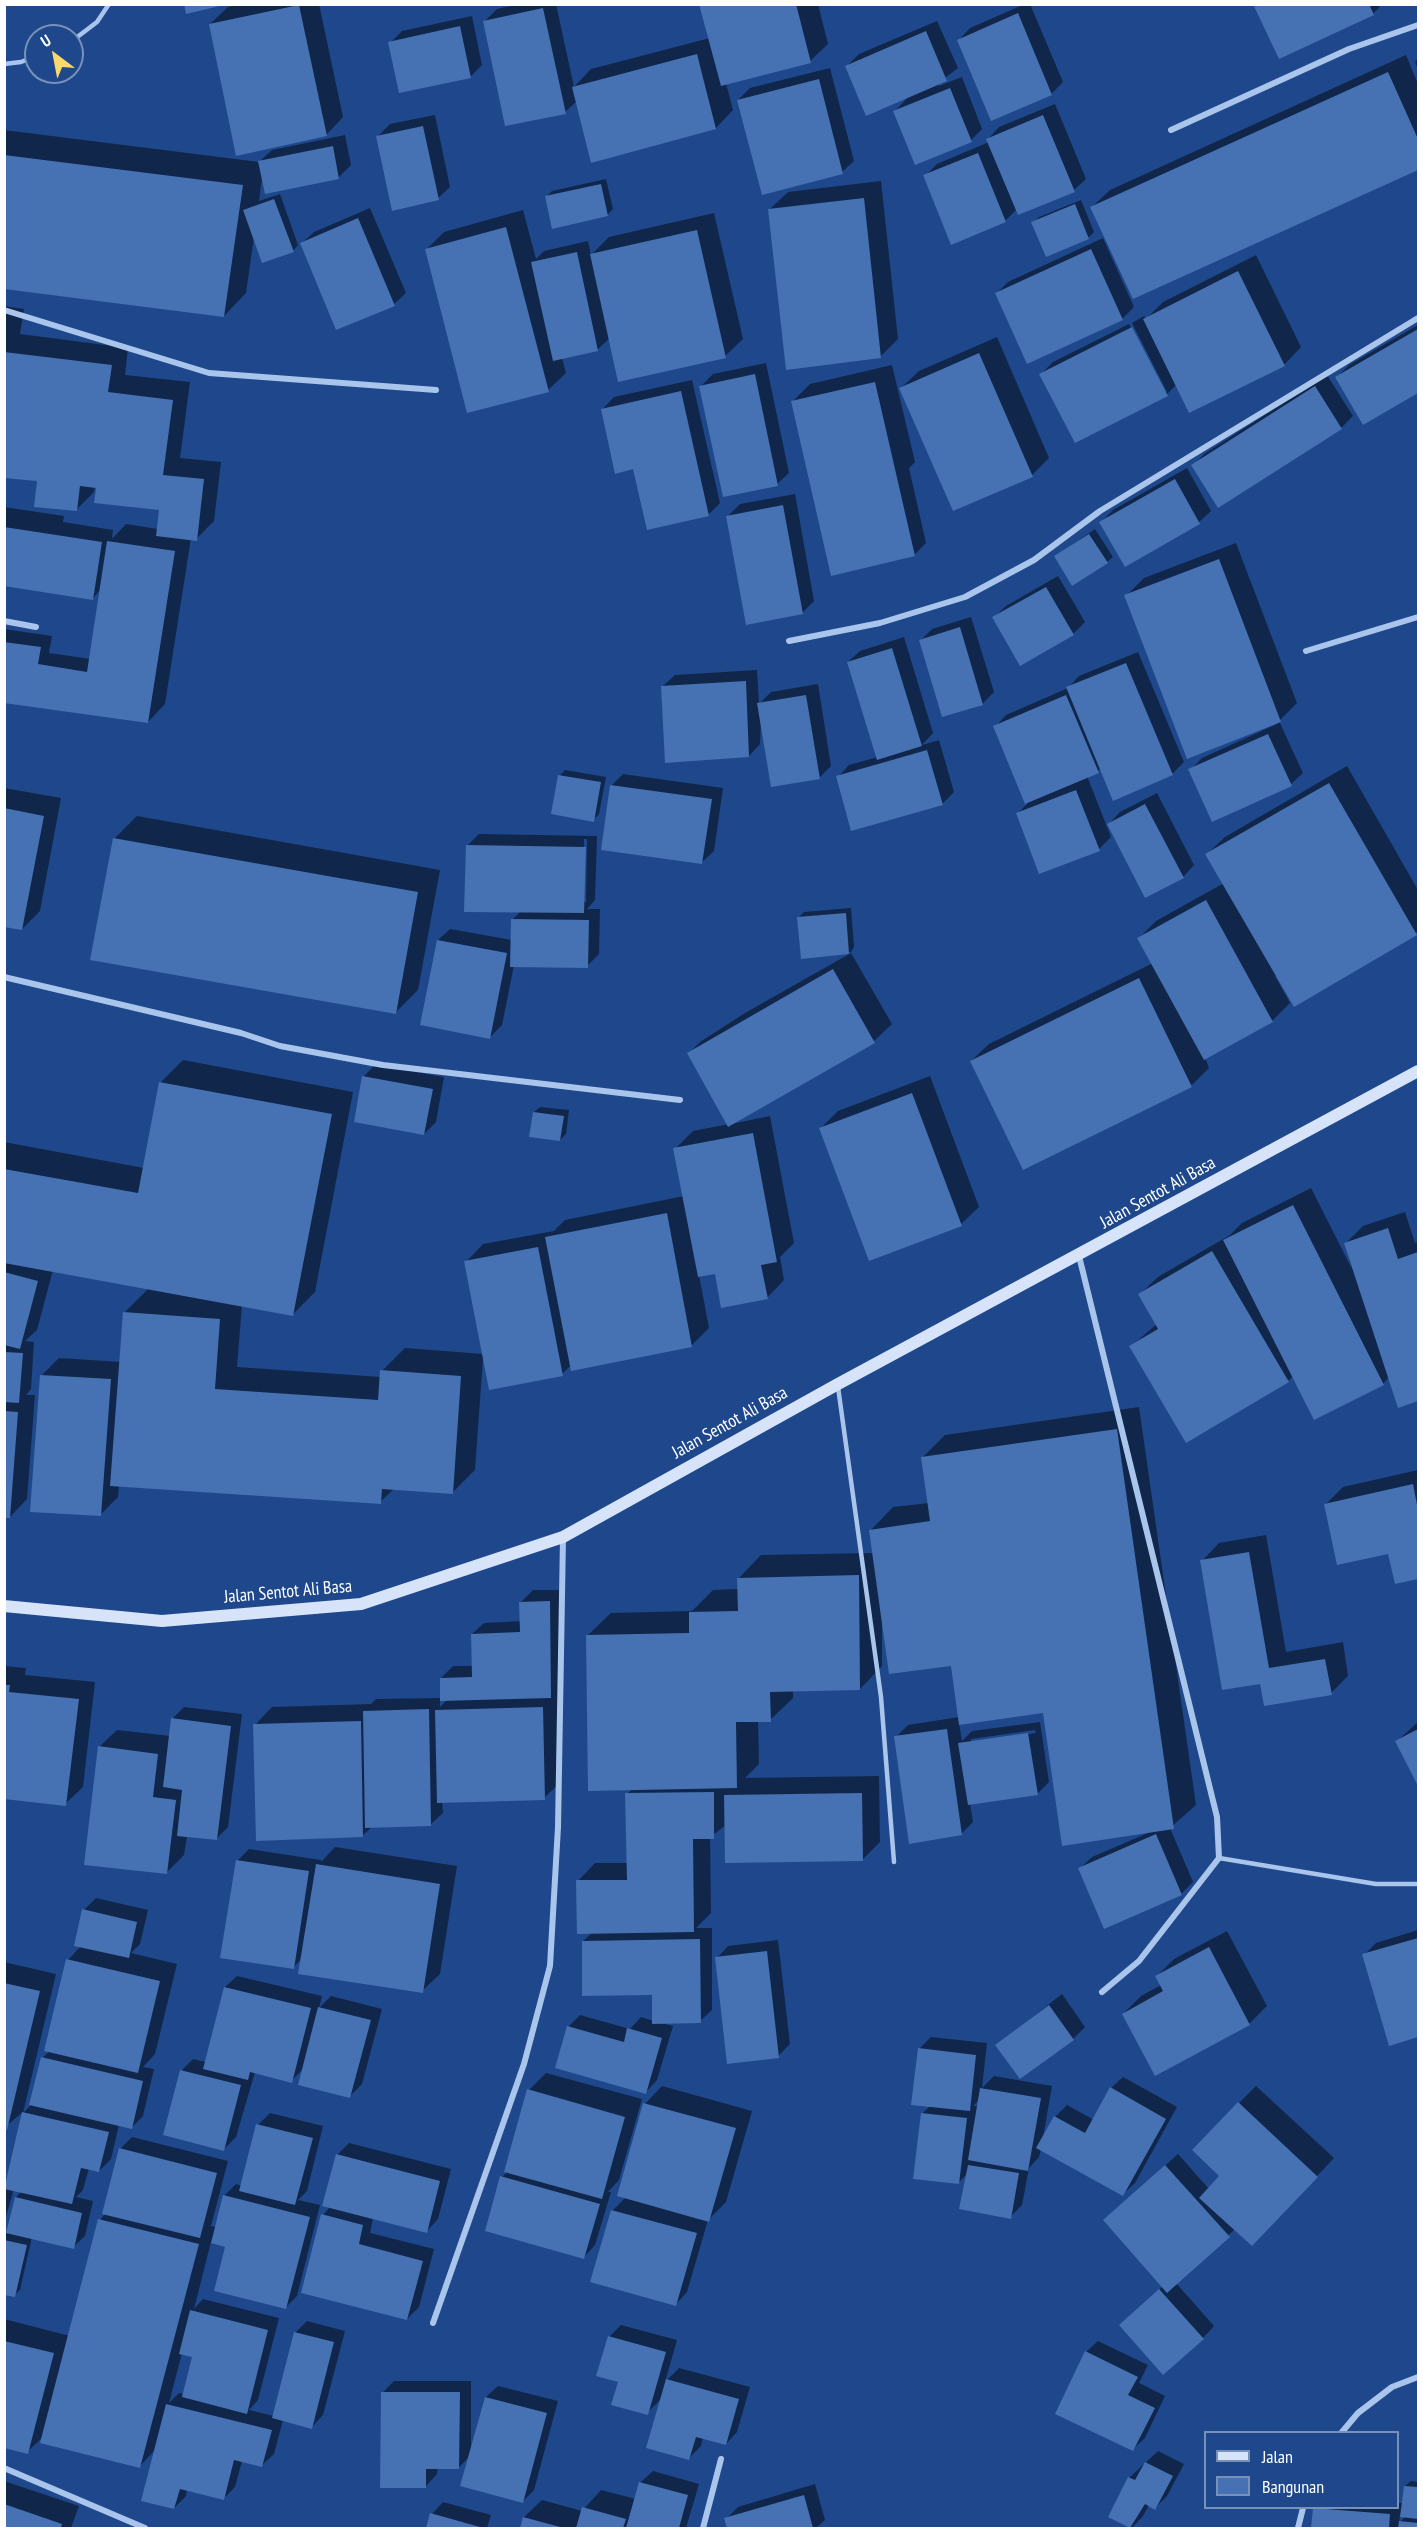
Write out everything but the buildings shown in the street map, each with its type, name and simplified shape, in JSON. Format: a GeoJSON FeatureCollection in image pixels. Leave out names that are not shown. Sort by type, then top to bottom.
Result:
{"type":"FeatureCollection","features":[{"type":"Feature","properties":{"kind":"main road","name":"Jalan Sentot Ali Basa"},"geometry":{"type":"LineString","coordinates":[[4,1606],[162,1621],[360,1604],[563,1537],[838,1384],[1419,1071]]}},
{"type":"Feature","properties":{"kind":"street"},"geometry":{"type":"LineString","coordinates":[[1171,130],[1348,49],[1419,25]]}},
{"type":"Feature","properties":{"kind":"street"},"geometry":{"type":"LineString","coordinates":[[4,310],[209,373],[436,390]]}},
{"type":"Feature","properties":{"kind":"street"},"geometry":{"type":"LineString","coordinates":[[789,640],[880,623],[965,597],[1034,560],[1100,511],[1419,318]]}},
{"type":"Feature","properties":{"kind":"street"},"geometry":{"type":"LineString","coordinates":[[1306,651],[1419,617]]}},
{"type":"Feature","properties":{"kind":"street"},"geometry":{"type":"LineString","coordinates":[[4,621],[36,627]]}},
{"type":"Feature","properties":{"kind":"street"},"geometry":{"type":"LineString","coordinates":[[4,977],[241,1033],[280,1046],[383,1065],[680,1100]]}},
{"type":"Feature","properties":{"kind":"street"},"geometry":{"type":"LineString","coordinates":[[1079,1256],[1217,1817],[1220,1858],[1139,1960],[1102,1992]]}},
{"type":"Feature","properties":{"kind":"street"},"geometry":{"type":"LineString","coordinates":[[433,2323],[524,2064],[550,1966],[558,1827],[563,1537]]}},
{"type":"Feature","properties":{"kind":"street"},"geometry":{"type":"LineString","coordinates":[[1344,2431],[1358,2413],[1392,2387],[1419,2377]]}},
{"type":"Feature","properties":{"kind":"street"},"geometry":{"type":"LineString","coordinates":[[703,2529],[721,2459]]}},
{"type":"Feature","properties":{"kind":"street"},"geometry":{"type":"LineString","coordinates":[[4,2468],[145,2529]]}},
{"type":"Feature","properties":{"kind":"street"},"geometry":{"type":"LineString","coordinates":[[1298,2529],[1303,2509]]}},
{"type":"Feature","properties":{"kind":"lane"},"geometry":{"type":"LineString","coordinates":[[84,31],[97,22],[110,4]]}},
{"type":"Feature","properties":{"kind":"lane"},"geometry":{"type":"LineString","coordinates":[[4,64],[24,61]]}},
{"type":"Feature","properties":{"kind":"lane"},"geometry":{"type":"LineString","coordinates":[[838,1384],[881,1697],[894,1862]]}},
{"type":"Feature","properties":{"kind":"lane"},"geometry":{"type":"LineString","coordinates":[[1220,1858],[1376,1884],[1419,1884]]}}]}
